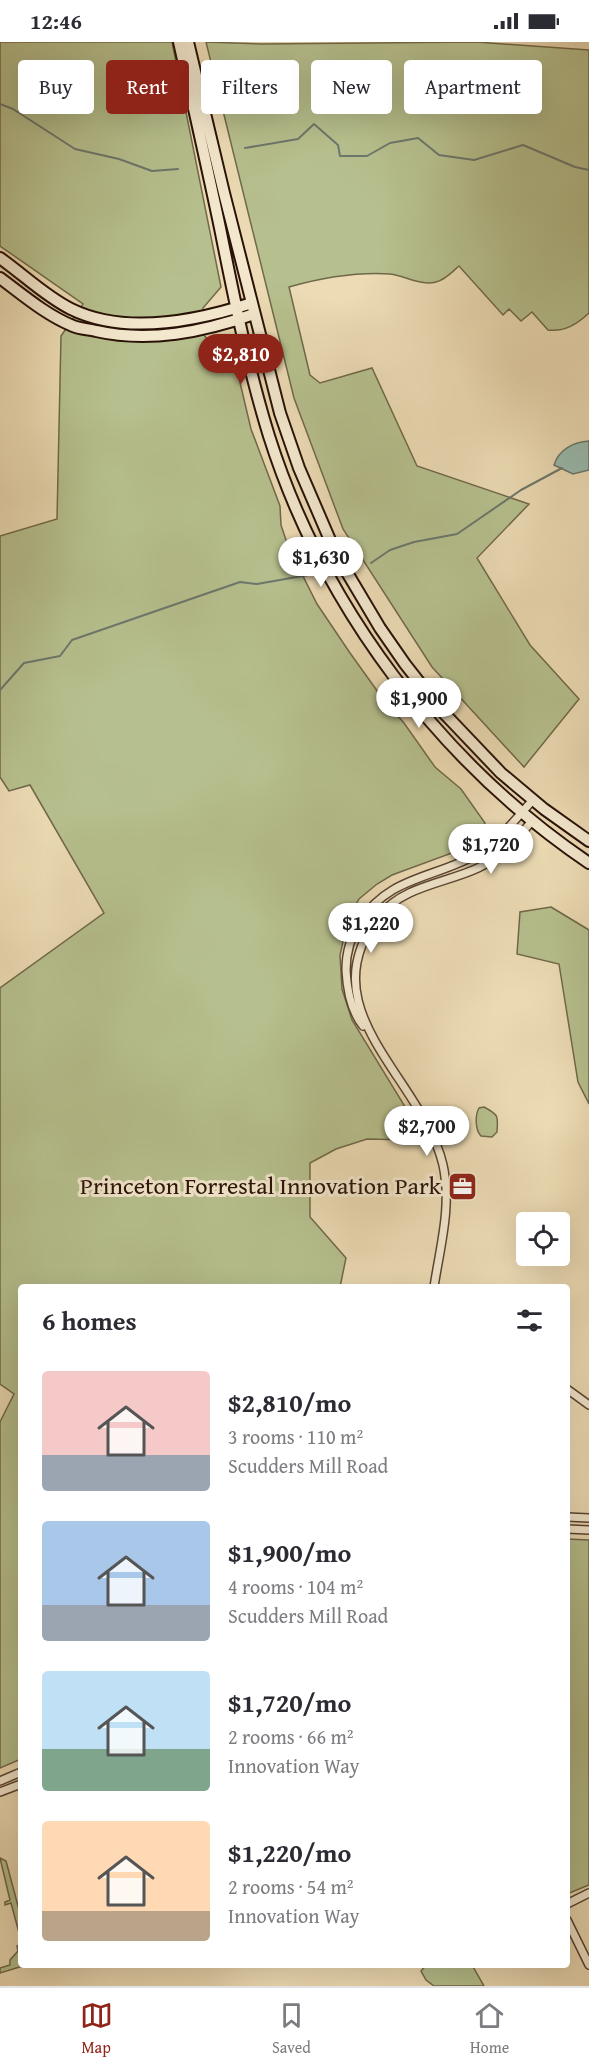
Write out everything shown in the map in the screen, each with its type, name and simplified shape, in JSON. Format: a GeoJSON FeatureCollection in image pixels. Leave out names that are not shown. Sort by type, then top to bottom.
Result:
{"type":"FeatureCollection","features":[{"type":"Feature","properties":{"kind":"main road"},"geometry":{"type":"LineString","coordinates":[[179,42],[200,130],[238,320],[280,466],[318,554],[337,588],[401,686],[459,754],[532,821],[589,863]]}},
{"type":"Feature","properties":{"kind":"main road"},"geometry":{"type":"LineString","coordinates":[[188,42],[280,413],[299,468],[336,554],[352,583],[405,664],[441,710],[501,773],[589,842]]}},
{"type":"Feature","properties":{"kind":"main road"},"geometry":{"type":"LineString","coordinates":[[0,258],[46,294],[72,309],[109,320],[155,323],[236,308],[253,309]]}},
{"type":"Feature","properties":{"kind":"main road"},"geometry":{"type":"LineString","coordinates":[[0,278],[32,303],[73,326],[118,336],[168,335],[206,329],[238,320],[253,309]]}},
{"type":"Feature","properties":{"kind":"street"},"geometry":{"type":"LineString","coordinates":[[372,1037],[359,1022],[346,982],[348,952],[356,928],[364,915],[369,908],[398,886],[467,859],[483,850],[533,800]]}},
{"type":"Feature","properties":{"kind":"street"},"geometry":{"type":"LineString","coordinates":[[434,1284],[446,1215],[446,1186],[442,1165],[433,1135],[372,1037],[362,1016],[356,996],[355,966],[360,950],[377,920],[395,902],[477,869],[506,849],[532,821]]}},
{"type":"Feature","properties":{"kind":"street"},"geometry":{"type":"LineString","coordinates":[[570,1391],[589,1404]]}},
{"type":"Feature","properties":{"kind":"street"},"geometry":{"type":"LineString","coordinates":[[570,1517],[589,1518]]}},
{"type":"Feature","properties":{"kind":"street"},"geometry":{"type":"LineString","coordinates":[[570,1528],[589,1530]]}},
{"type":"Feature","properties":{"kind":"street"},"geometry":{"type":"LineString","coordinates":[[0,1781],[18,1773]]}},
{"type":"Feature","properties":{"kind":"street"},"geometry":{"type":"LineString","coordinates":[[0,1792],[18,1785]]}},
{"type":"Feature","properties":{"kind":"street"},"geometry":{"type":"LineString","coordinates":[[570,1902],[589,1893]]}},
{"type":"Feature","properties":{"kind":"street"},"geometry":{"type":"LineString","coordinates":[[570,1926],[589,1965]]}},
{"type":"Feature","properties":{"kind":"green space"},"geometry":{"type":"Polygon","coordinates":[[[0,42],[172,42],[176,60],[106,60],[106,114],[186,114],[221,287],[203,308],[204,335],[225,363],[233,353],[251,429],[280,506],[281,525],[288,546],[317,604],[350,653],[435,767],[461,789],[485,823],[471,846],[392,875],[377,884],[359,899],[348,919],[340,955],[342,989],[352,1020],[418,1128],[419,1135],[413,1140],[367,1139],[336,1149],[310,1163],[310,1217],[346,1258],[341,1284],[18,1284],[18,1760],[0,1768],[0,1422],[14,1394],[0,1384],[0,988],[104,913],[30,785],[9,791],[0,777],[0,536],[57,519],[61,336],[83,304],[0,246],[0,42]]]}},
{"type":"Feature","properties":{"kind":"green space"},"geometry":{"type":"Polygon","coordinates":[[[206,42],[261,44],[476,42],[589,50],[589,313],[584,317],[575,324],[560,330],[548,330],[532,312],[521,321],[509,309],[503,315],[459,266],[448,276],[430,283],[390,274],[365,274],[326,278],[289,287],[310,375],[320,383],[372,368],[417,466],[529,504],[477,558],[530,645],[579,699],[524,767],[432,667],[343,529],[294,398],[224,114],[299,114],[299,60],[210,60],[206,42]]]}},
{"type":"Feature","properties":{"kind":"green space"},"geometry":{"type":"Polygon","coordinates":[[[551,907],[589,930],[589,1104],[578,1082],[559,964],[517,954],[520,912],[551,907]]]}},
{"type":"Feature","properties":{"kind":"green space"},"geometry":{"type":"Polygon","coordinates":[[[484,1107],[495,1114],[497,1119],[497,1132],[492,1137],[481,1136],[478,1130],[477,1114],[479,1108],[484,1107]]]}},
{"type":"Feature","properties":{"kind":"green space"},"geometry":{"type":"Polygon","coordinates":[[[570,1539],[589,1540],[589,1885],[570,1893],[570,1539]]]}},
{"type":"Feature","properties":{"kind":"green space"},"geometry":{"type":"Polygon","coordinates":[[[0,1858],[6,1861],[18,1906],[18,1929],[11,1903],[5,1905],[5,1902],[10,1900],[0,1858]]]}},
{"type":"Feature","properties":{"kind":"green space"},"geometry":{"type":"Polygon","coordinates":[[[18,1951],[18,1967],[0,1973],[0,1968],[10,1965],[10,1960],[18,1951]]]}},
{"type":"Feature","properties":{"kind":"green space"},"geometry":{"type":"Polygon","coordinates":[[[424,1968],[474,1968],[484,1986],[434,1986],[426,1980],[421,1971],[424,1968]]]}},
{"type":"Feature","properties":{"kind":"water"},"geometry":{"type":"Polygon","coordinates":[[[589,441],[589,470],[573,474],[554,465],[559,455],[568,447],[589,441]]]}},
{"type":"Feature","properties":{"kind":"waterway"},"geometry":{"type":"LineString","coordinates":[[0,104],[13,109],[75,149],[119,159],[152,171],[178,169]]}},
{"type":"Feature","properties":{"kind":"waterway"},"geometry":{"type":"LineString","coordinates":[[245,148],[298,139],[314,124],[338,145],[340,156],[367,156],[390,143],[418,138],[439,155],[474,160],[523,145],[575,167],[589,170]]}},
{"type":"Feature","properties":{"kind":"waterway"},"geometry":{"type":"LineString","coordinates":[[371,563],[390,550],[414,542],[457,534],[521,490],[562,468]]}},
{"type":"Feature","properties":{"kind":"waterway"},"geometry":{"type":"LineString","coordinates":[[0,690],[24,663],[60,656],[72,640],[240,582],[257,584],[308,575]]}},
{"type":"Feature","properties":{"kind":"place","name":"Princeton Forrestal Innovation Park"},"geometry":{"type":"Point","coordinates":[462,1186]}}]}
